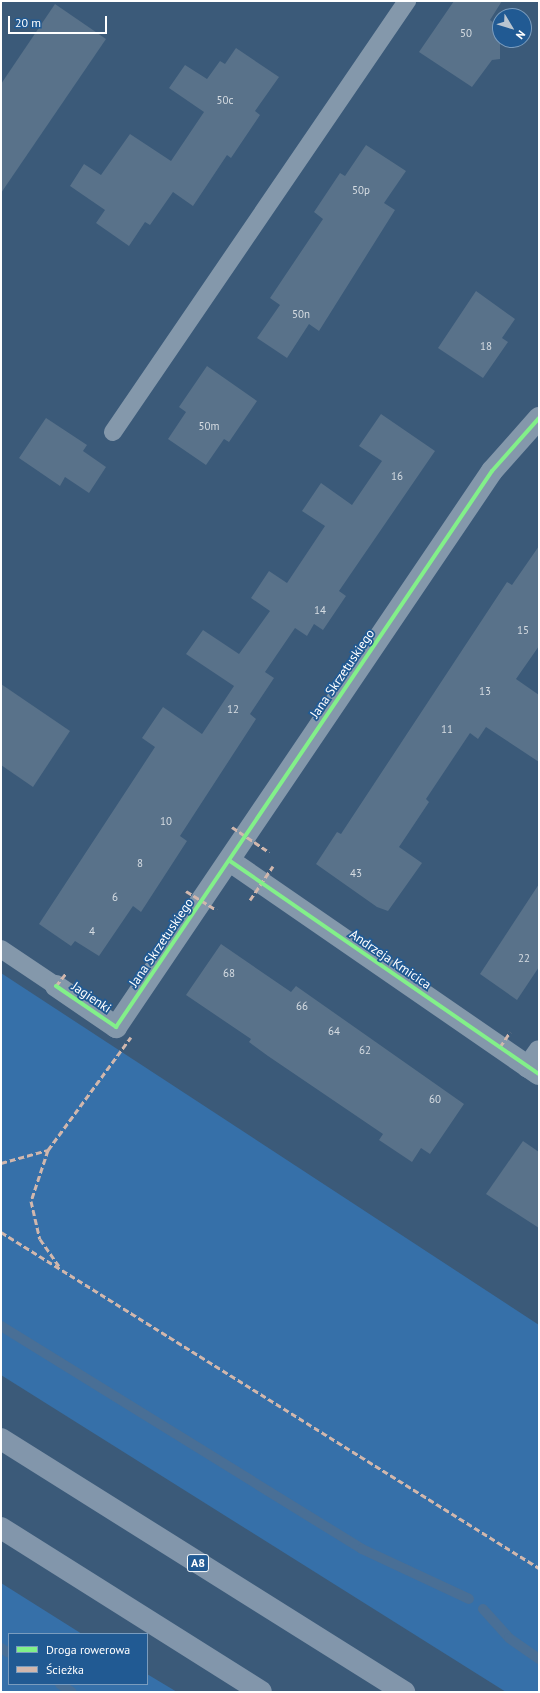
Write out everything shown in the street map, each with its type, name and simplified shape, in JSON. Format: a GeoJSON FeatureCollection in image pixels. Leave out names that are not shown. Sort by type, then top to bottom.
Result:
{"type":"FeatureCollection","features":[{"type":"Feature","properties":{"kind":"highway","name":"A8"},"geometry":{"type":"LineString","coordinates":[[1,1439],[404,1692]]}},
{"type":"Feature","properties":{"kind":"highway"},"geometry":{"type":"LineString","coordinates":[[1,1528],[262,1692]]}},
{"type":"Feature","properties":{"kind":"street","name":"Jana Skrzetuskiego"},"geometry":{"type":"LineString","coordinates":[[116,1026],[230,861],[492,471],[539,418]]}},
{"type":"Feature","properties":{"kind":"street","name":"Andrzeja Kmicica"},"geometry":{"type":"LineString","coordinates":[[230,861],[535,1064]]}},
{"type":"Feature","properties":{"kind":"street","name":"Jagienki"},"geometry":{"type":"LineString","coordinates":[[56,986],[116,1026]]}},
{"type":"Feature","properties":{"kind":"lane"},"geometry":{"type":"LineString","coordinates":[[113,432],[407,1]]}},
{"type":"Feature","properties":{"kind":"lane","name":"Jagienki"},"geometry":{"type":"LineString","coordinates":[[1,949],[56,986]]}},
{"type":"Feature","properties":{"kind":"shaded area"},"geometry":{"type":"Polygon","coordinates":[[[1,973],[539,1325],[539,1692],[506,1692],[1,1375],[1,973]]]}},
{"type":"Feature","properties":{"kind":"shaded area"},"geometry":{"type":"Polygon","coordinates":[[[1,1583],[80,1633],[8,1633],[8,1685],[148,1685],[148,1675],[177,1692],[1,1692],[1,1583]]]}},
{"type":"Feature","properties":{"kind":"building"},"geometry":{"type":"Polygon","coordinates":[[[454,1],[502,1],[498,8],[492,8],[492,17],[490,20],[492,21],[492,48],[500,48],[500,59],[492,60],[472,87],[419,52],[454,1]]]}},
{"type":"Feature","properties":{"kind":"building"},"geometry":{"type":"Polygon","coordinates":[[[55,4],[106,39],[1,193],[1,84],[55,4]]]}},
{"type":"Feature","properties":{"kind":"building"},"geometry":{"type":"Polygon","coordinates":[[[236,48],[279,77],[255,111],[260,115],[231,158],[227,155],[193,206],[173,192],[150,225],[145,222],[129,246],[96,223],[105,210],[70,186],[84,164],[101,175],[130,134],[171,161],[204,112],[169,88],[185,65],[207,79],[220,61],[225,64],[236,48]]]}},
{"type":"Feature","properties":{"kind":"building"},"geometry":{"type":"Polygon","coordinates":[[[366,145],[406,171],[384,203],[395,210],[319,331],[309,324],[287,358],[257,338],[280,305],[270,298],[323,219],[314,212],[340,173],[345,176],[366,145]]]}},
{"type":"Feature","properties":{"kind":"building"},"geometry":{"type":"Polygon","coordinates":[[[476,291],[515,319],[502,338],[508,342],[483,378],[438,348],[476,291]]]}},
{"type":"Feature","properties":{"kind":"building"},"geometry":{"type":"Polygon","coordinates":[[[207,366],[257,401],[229,442],[224,439],[206,465],[168,439],[186,412],[179,407],[207,366]]]}},
{"type":"Feature","properties":{"kind":"building"},"geometry":{"type":"Polygon","coordinates":[[[381,414],[435,451],[339,591],[346,596],[323,630],[314,624],[307,636],[295,628],[265,672],[274,678],[250,714],[256,719],[180,836],[187,841],[141,912],[133,906],[99,956],[75,941],[71,946],[39,924],[155,747],[142,738],[163,707],[202,734],[234,686],[186,654],[203,630],[239,654],[270,611],[251,598],[269,571],[287,583],[325,526],[302,511],[321,483],[352,505],[382,461],[359,446],[381,414]]]}},
{"type":"Feature","properties":{"kind":"building"},"geometry":{"type":"Polygon","coordinates":[[[46,418],[87,445],[83,451],[106,467],[89,493],[65,477],[60,486],[19,458],[46,418]]]}},
{"type":"Feature","properties":{"kind":"building"},"geometry":{"type":"Polygon","coordinates":[[[539,546],[539,646],[516,679],[539,695],[539,762],[486,727],[478,739],[470,733],[426,799],[429,802],[399,847],[422,863],[388,911],[377,907],[316,864],[337,832],[341,834],[507,582],[512,585],[539,546]]]}},
{"type":"Feature","properties":{"kind":"building"},"geometry":{"type":"Polygon","coordinates":[[[1,684],[70,731],[33,787],[1,765],[1,684]]]}},
{"type":"Feature","properties":{"kind":"building"},"geometry":{"type":"Polygon","coordinates":[[[539,884],[539,967],[517,1000],[480,974],[539,884]]]}},
{"type":"Feature","properties":{"kind":"building"},"geometry":{"type":"Polygon","coordinates":[[[221,944],[291,992],[296,986],[464,1104],[430,1154],[421,1148],[412,1162],[379,1140],[383,1134],[268,1056],[249,1042],[251,1039],[186,995],[221,944]]]}},
{"type":"Feature","properties":{"kind":"building"},"geometry":{"type":"Polygon","coordinates":[[[523,1141],[539,1152],[539,1228],[486,1194],[523,1141]]]}},
{"type":"Feature","properties":{"kind":"waterway"},"geometry":{"type":"LineString","coordinates":[[1,1326],[362,1549],[469,1599]]}},
{"type":"Feature","properties":{"kind":"waterway"},"geometry":{"type":"LineString","coordinates":[[483,1609],[509,1638],[539,1659]]}},
{"type":"Feature","properties":{"kind":"waterway"},"geometry":{"type":"LineString","coordinates":[[1,1648],[8,1652]]}},
{"type":"Feature","properties":{"kind":"waterway"},"geometry":{"type":"LineString","coordinates":[[62,1685],[72,1692]]}},
{"type":"Feature","properties":{"kind":"marked path"},"geometry":{"type":"LineString","coordinates":[[232,827],[269,852]]}},
{"type":"Feature","properties":{"kind":"marked path"},"geometry":{"type":"LineString","coordinates":[[250,900],[273,866]]}},
{"type":"Feature","properties":{"kind":"marked path"},"geometry":{"type":"LineString","coordinates":[[186,891],[216,910]]}},
{"type":"Feature","properties":{"kind":"marked path"},"geometry":{"type":"LineString","coordinates":[[56,986],[66,973]]}},
{"type":"Feature","properties":{"kind":"marked path"},"geometry":{"type":"LineString","coordinates":[[500,1047],[510,1032]]}},
{"type":"Feature","properties":{"kind":"marked path"},"geometry":{"type":"LineString","coordinates":[[1,1163],[48,1150],[131,1037]]}},
{"type":"Feature","properties":{"kind":"marked path"},"geometry":{"type":"LineString","coordinates":[[48,1150],[31,1201],[40,1239],[60,1268]]}},
{"type":"Feature","properties":{"kind":"marked path"},"geometry":{"type":"LineString","coordinates":[[1,1232],[539,1568]]}},
{"type":"Feature","properties":{"kind":"cycle path"},"geometry":{"type":"LineString","coordinates":[[56,986],[116,1027],[492,471],[539,418]]}},
{"type":"Feature","properties":{"kind":"cycle path"},"geometry":{"type":"LineString","coordinates":[[230,861],[539,1074]]}}]}
